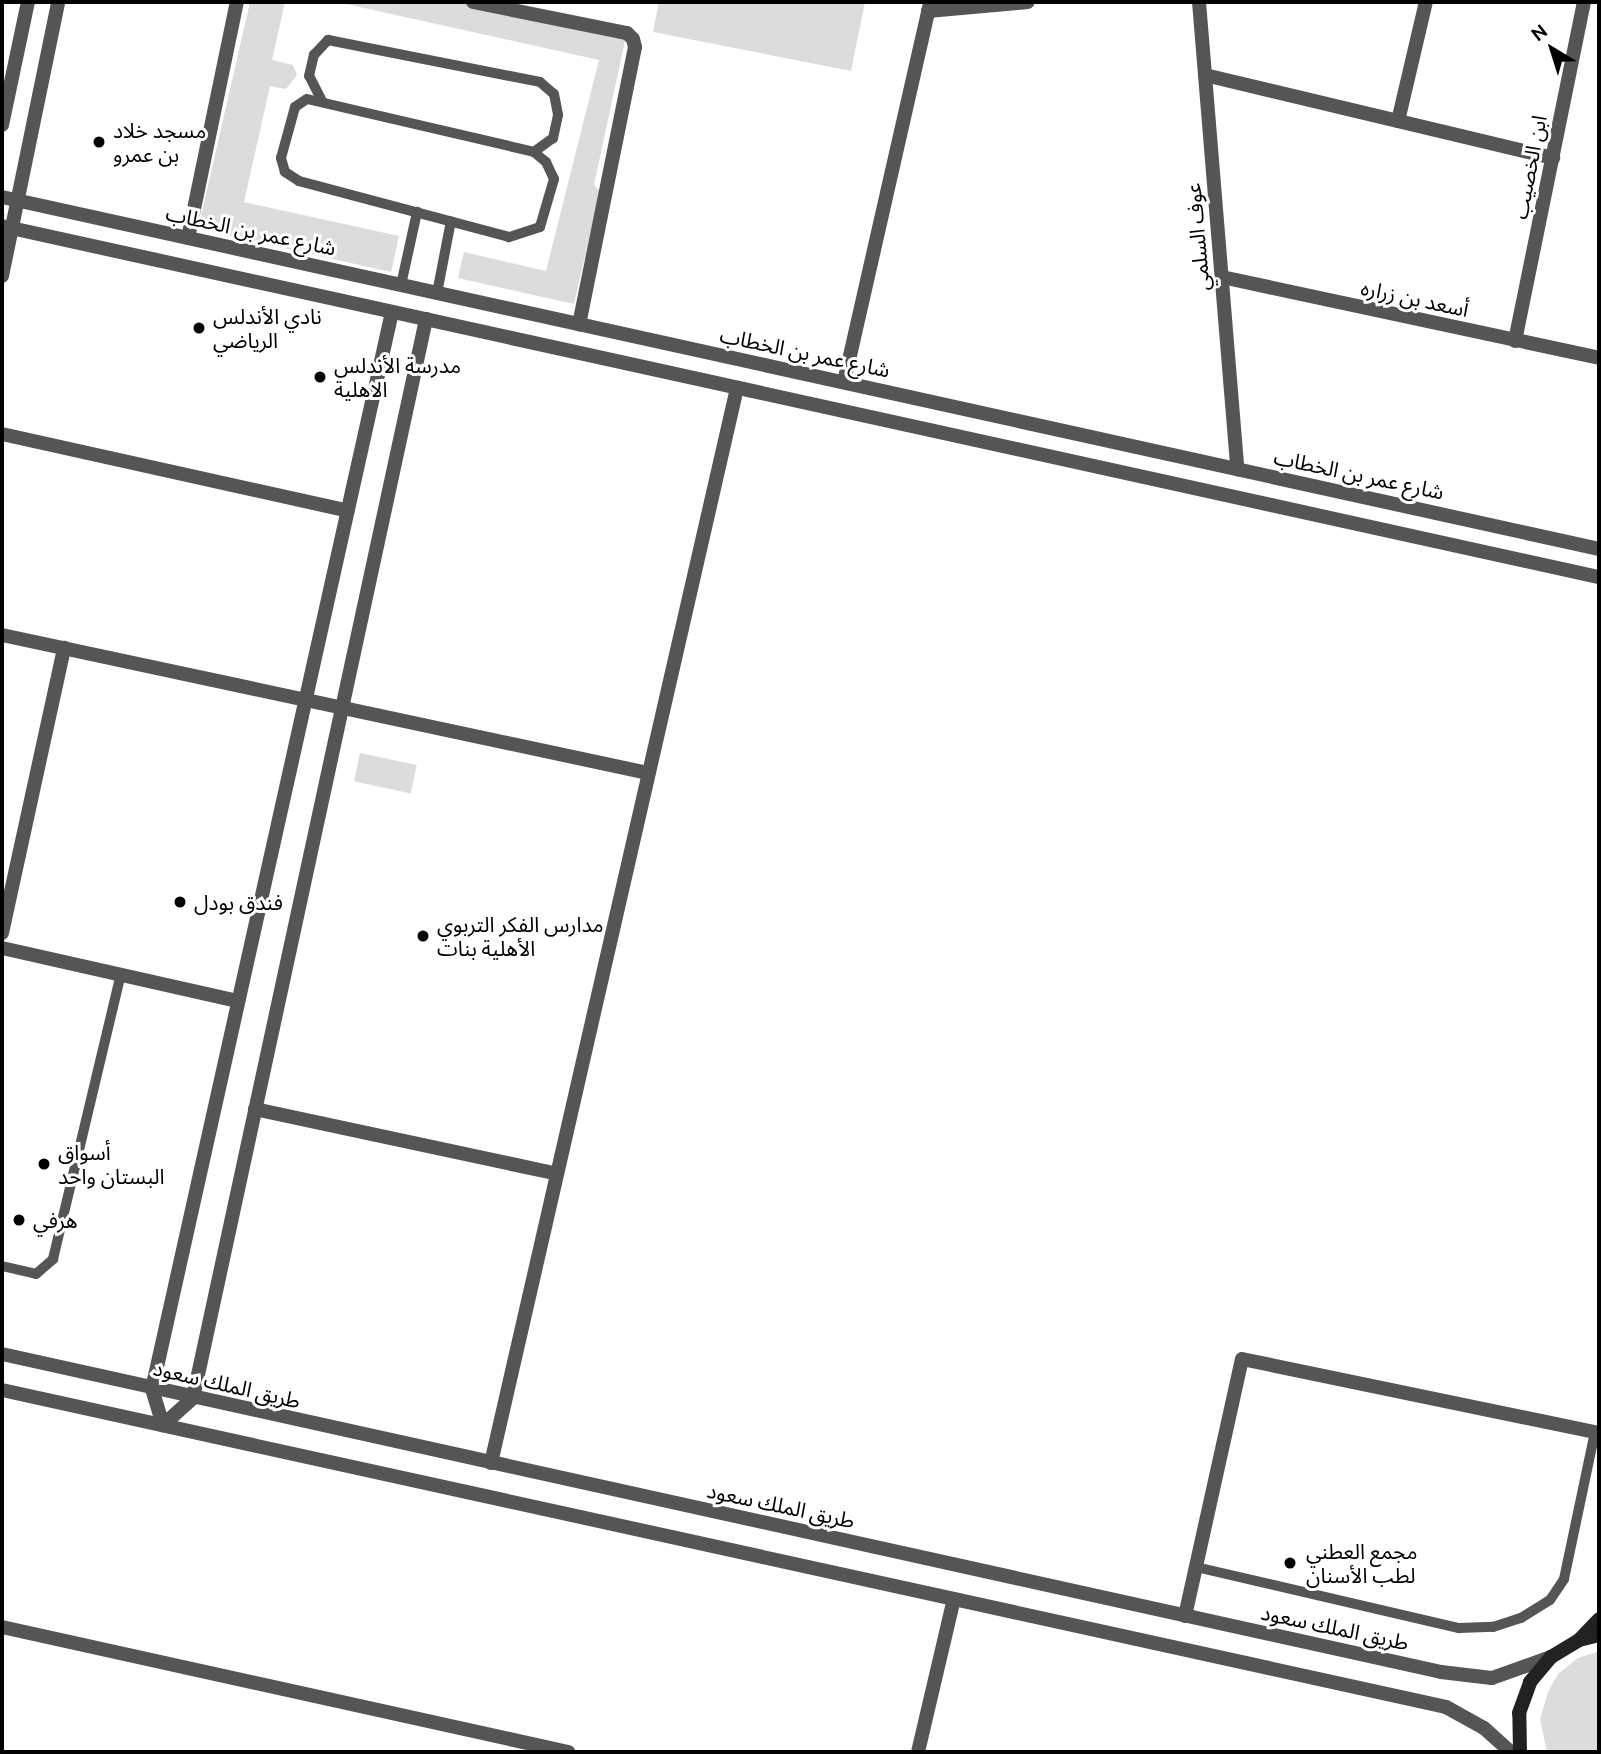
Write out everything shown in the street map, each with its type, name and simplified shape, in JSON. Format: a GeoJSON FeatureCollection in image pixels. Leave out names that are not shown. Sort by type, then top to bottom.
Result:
{"type":"FeatureCollection","features":[{"type":"Feature","properties":{"kind":"main road"},"geometry":{"type":"LineString","coordinates":[[1520,1752],[1519,1713],[1530,1682],[1551,1657],[1579,1640],[1599,1619]]}},
{"type":"Feature","properties":{"kind":"main road"},"geometry":{"type":"LineString","coordinates":[[1579,1640],[1599,1635]]}},
{"type":"Feature","properties":{"kind":"street"},"geometry":{"type":"LineString","coordinates":[[2,125],[27,2]]}},
{"type":"Feature","properties":{"kind":"street"},"geometry":{"type":"LineString","coordinates":[[2,276],[7,227],[18,200],[58,2]]}},
{"type":"Feature","properties":{"kind":"street"},"geometry":{"type":"LineString","coordinates":[[188,238],[237,2]]}},
{"type":"Feature","properties":{"kind":"street"},"geometry":{"type":"LineString","coordinates":[[473,2],[627,33],[633,38],[635,47],[579,324]]}},
{"type":"Feature","properties":{"kind":"street"},"geometry":{"type":"LineString","coordinates":[[844,382],[929,6],[1028,2]]}},
{"type":"Feature","properties":{"kind":"street","name":"عوف السلمي"},"geometry":{"type":"LineString","coordinates":[[1199,2],[1237,469]]}},
{"type":"Feature","properties":{"kind":"street"},"geometry":{"type":"LineString","coordinates":[[1398,121],[1426,2]]}},
{"type":"Feature","properties":{"kind":"street","name":"ابن الخصيب"},"geometry":{"type":"LineString","coordinates":[[1515,341],[1584,2]]}},
{"type":"Feature","properties":{"kind":"street"},"geometry":{"type":"LineString","coordinates":[[1205,75],[1553,158]]}},
{"type":"Feature","properties":{"kind":"street","name":"شارع عمر بن الخطاب"},"geometry":{"type":"LineString","coordinates":[[2,197],[1599,549]]}},
{"type":"Feature","properties":{"kind":"street"},"geometry":{"type":"LineString","coordinates":[[7,227],[1599,577]]}},
{"type":"Feature","properties":{"kind":"street","name":"أسعد بن زراره"},"geometry":{"type":"LineString","coordinates":[[1222,277],[1599,358]]}},
{"type":"Feature","properties":{"kind":"street"},"geometry":{"type":"LineString","coordinates":[[163,1425],[152,1389],[392,312]]}},
{"type":"Feature","properties":{"kind":"street"},"geometry":{"type":"LineString","coordinates":[[163,1425],[193,1398],[426,319]]}},
{"type":"Feature","properties":{"kind":"street"},"geometry":{"type":"LineString","coordinates":[[491,1463],[737,388]]}},
{"type":"Feature","properties":{"kind":"street"},"geometry":{"type":"LineString","coordinates":[[2,434],[348,511]]}},
{"type":"Feature","properties":{"kind":"street"},"geometry":{"type":"LineString","coordinates":[[2,635],[648,774]]}},
{"type":"Feature","properties":{"kind":"street"},"geometry":{"type":"LineString","coordinates":[[2,933],[64,648]]}},
{"type":"Feature","properties":{"kind":"street"},"geometry":{"type":"LineString","coordinates":[[2,948],[238,1001]]}},
{"type":"Feature","properties":{"kind":"street"},"geometry":{"type":"LineString","coordinates":[[255,1109],[556,1174]]}},
{"type":"Feature","properties":{"kind":"street","name":"طريق الملك سعود"},"geometry":{"type":"LineString","coordinates":[[2,1354],[1462,1676],[1492,1678],[1551,1657]]}},
{"type":"Feature","properties":{"kind":"street"},"geometry":{"type":"LineString","coordinates":[[1185,1616],[1242,1359],[1597,1432]]}},
{"type":"Feature","properties":{"kind":"street"},"geometry":{"type":"LineString","coordinates":[[2,1390],[1446,1707],[1484,1728],[1511,1752]]}},
{"type":"Feature","properties":{"kind":"street"},"geometry":{"type":"LineString","coordinates":[[918,1752],[954,1599]]}},
{"type":"Feature","properties":{"kind":"street"},"geometry":{"type":"LineString","coordinates":[[2,1627],[568,1752]]}},
{"type":"Feature","properties":{"kind":"lane"},"geometry":{"type":"LineString","coordinates":[[322,101],[309,76],[314,55],[328,40],[540,82],[554,94],[558,115],[553,138],[534,152]]}},
{"type":"Feature","properties":{"kind":"lane"},"geometry":{"type":"LineString","coordinates":[[307,99],[534,152],[545,162],[554,179],[540,227],[509,236],[299,181],[285,172],[281,158],[295,107],[307,99]]}},
{"type":"Feature","properties":{"kind":"lane"},"geometry":{"type":"LineString","coordinates":[[401,285],[417,212]]}},
{"type":"Feature","properties":{"kind":"lane"},"geometry":{"type":"LineString","coordinates":[[437,293],[451,221]]}},
{"type":"Feature","properties":{"kind":"lane"},"geometry":{"type":"LineString","coordinates":[[2,1266],[36,1273],[44,1271],[53,1259],[121,975]]}},
{"type":"Feature","properties":{"kind":"lane"},"geometry":{"type":"LineString","coordinates":[[1196,1567],[1459,1628],[1493,1627],[1521,1618],[1550,1600],[1564,1580],[1597,1432]]}},
{"type":"Feature","properties":{"kind":"shaded area"},"geometry":{"type":"Polygon","coordinates":[[[250,2],[285,2],[272,60],[293,65],[297,75],[286,89],[270,86],[244,202],[399,236],[391,272],[198,229],[250,2]]]}},
{"type":"Feature","properties":{"kind":"shaded area"},"geometry":{"type":"Polygon","coordinates":[[[337,2],[472,2],[626,36],[594,185],[600,192],[574,304],[458,278],[464,252],[546,271],[599,60],[337,2]]]}},
{"type":"Feature","properties":{"kind":"shaded area"},"geometry":{"type":"Polygon","coordinates":[[[659,2],[865,2],[851,71],[653,32],[659,2]]]}},
{"type":"Feature","properties":{"kind":"shaded area"},"geometry":{"type":"Polygon","coordinates":[[[360,753],[417,765],[411,793],[354,781],[360,753]]]}},
{"type":"Feature","properties":{"kind":"shaded area"},"geometry":{"type":"Polygon","coordinates":[[[1599,1651],[1599,1752],[1547,1752],[1540,1719],[1548,1692],[1558,1674],[1578,1658],[1599,1651]]]}},
{"type":"Feature","properties":{"kind":"place","name":"مسجد خلاد بن عمرو"},"geometry":{"type":"Point","coordinates":[99,142]}},
{"type":"Feature","properties":{"kind":"place","name":"نادي الأندلس الرياضي"},"geometry":{"type":"Point","coordinates":[199,328]}},
{"type":"Feature","properties":{"kind":"place","name":"مدرسة الأندلس الاهلية"},"geometry":{"type":"Point","coordinates":[320,377]}},
{"type":"Feature","properties":{"kind":"place","name":"فندق بودل"},"geometry":{"type":"Point","coordinates":[180,902]}},
{"type":"Feature","properties":{"kind":"place","name":"مدارس الفكر التربوي الأهلية بنات"},"geometry":{"type":"Point","coordinates":[423,936]}},
{"type":"Feature","properties":{"kind":"place","name":"أسواق البستان واحد"},"geometry":{"type":"Point","coordinates":[44,1164]}},
{"type":"Feature","properties":{"kind":"place","name":"هرفي"},"geometry":{"type":"Point","coordinates":[19,1220]}},
{"type":"Feature","properties":{"kind":"place","name":"مجمع العطني لطب الأسنان"},"geometry":{"type":"Point","coordinates":[1290,1563]}}]}
